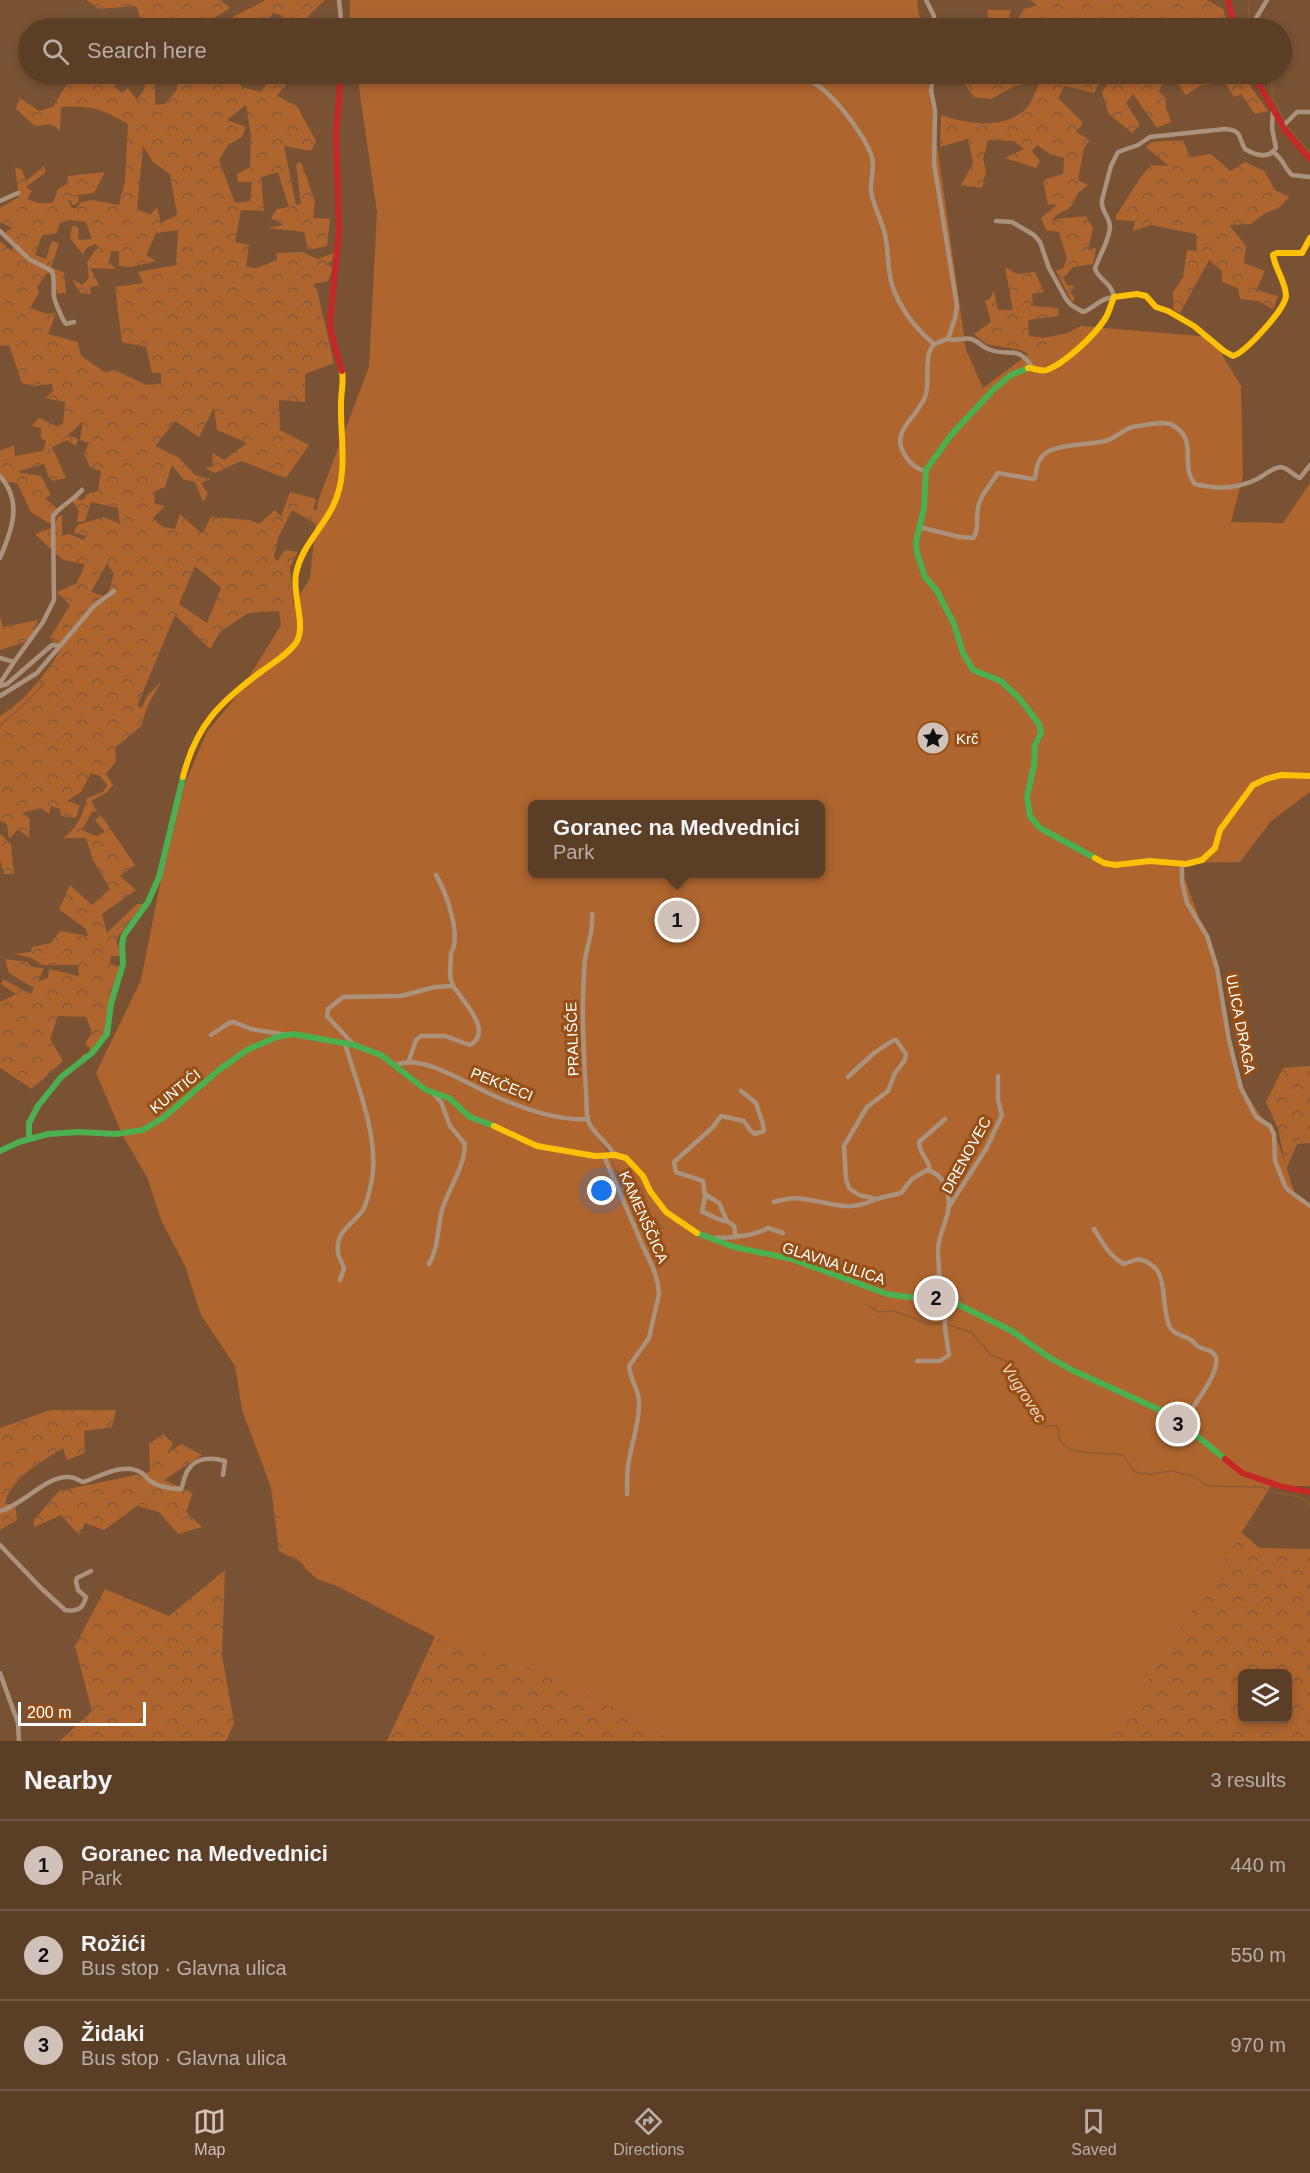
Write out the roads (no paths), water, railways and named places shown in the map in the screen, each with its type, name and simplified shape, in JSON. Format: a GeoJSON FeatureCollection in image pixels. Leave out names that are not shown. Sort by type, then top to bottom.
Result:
{"type":"FeatureCollection","features":[{"type":"Feature","properties":{"kind":"street"},"geometry":{"type":"LineString","coordinates":[[339,0],[341,18]]}},
{"type":"Feature","properties":{"kind":"street"},"geometry":{"type":"LineString","coordinates":[[926,0],[934,18]]}},
{"type":"Feature","properties":{"kind":"street"},"geometry":{"type":"LineString","coordinates":[[1228,0],[1232,18]]}},
{"type":"Feature","properties":{"kind":"street"},"geometry":{"type":"LineString","coordinates":[[1256,18],[1267,0]]}},
{"type":"Feature","properties":{"kind":"street"},"geometry":{"type":"LineString","coordinates":[[29,1137],[28,1126],[34,1112],[65,1072],[94,1053],[109,1029],[111,1002],[122,966],[122,940],[152,895],[167,852],[189,759],[199,733],[214,709],[238,687],[262,671],[297,641],[300,628],[294,598],[295,574],[303,552],[337,500],[342,476],[344,439],[340,403],[343,378],[332,332],[332,294],[338,258],[335,112],[339,84]]}},
{"type":"Feature","properties":{"kind":"street"},"geometry":{"type":"LineString","coordinates":[[816,84],[846,115],[866,143],[873,160],[871,190],[885,235],[888,273],[911,322],[934,344]]}},
{"type":"Feature","properties":{"kind":"street"},"geometry":{"type":"LineString","coordinates":[[932,84],[935,111],[934,163],[957,306],[948,339]]}},
{"type":"Feature","properties":{"kind":"street"},"geometry":{"type":"LineString","coordinates":[[1259,84],[1283,126],[1310,159]]}},
{"type":"Feature","properties":{"kind":"street"},"geometry":{"type":"LineString","coordinates":[[1273,110],[1272,128],[1276,148],[1267,155],[1251,153],[1243,147],[1240,135],[1233,130],[1225,129],[1150,137],[1138,146],[1118,152],[1111,166],[1101,205],[1109,220],[1110,228],[1095,268],[1097,274],[1112,288],[1114,297],[1105,319],[1055,366],[1044,371],[1033,368],[1023,369],[1011,375],[994,389],[951,435],[926,470],[924,508],[916,542],[918,561],[925,577],[937,591],[954,624],[963,653],[973,670],[1001,681],[1039,724],[1041,732],[1035,745],[1027,808],[1034,822],[1057,838],[1104,863],[1120,865],[1162,861],[1182,864],[1197,863],[1216,847],[1219,831],[1259,780],[1297,774],[1310,776]]}},
{"type":"Feature","properties":{"kind":"street"},"geometry":{"type":"LineString","coordinates":[[1283,126],[1296,112],[1310,112]]}},
{"type":"Feature","properties":{"kind":"street"},"geometry":{"type":"LineString","coordinates":[[1273,152],[1282,158],[1292,175],[1310,177]]}},
{"type":"Feature","properties":{"kind":"street"},"geometry":{"type":"LineString","coordinates":[[0,201],[18,193]]}},
{"type":"Feature","properties":{"kind":"street"},"geometry":{"type":"LineString","coordinates":[[996,221],[1012,222],[1034,235],[1040,242],[1049,268],[1066,299],[1078,310],[1083,312],[1091,309],[1104,298],[1137,294],[1146,296],[1156,307],[1178,316],[1224,351],[1236,356],[1254,342],[1286,302],[1285,285],[1273,255],[1302,253],[1310,238]]}},
{"type":"Feature","properties":{"kind":"street"},"geometry":{"type":"LineString","coordinates":[[0,231],[29,259],[52,271],[55,281],[55,299],[62,319],[66,324],[74,322]]}},
{"type":"Feature","properties":{"kind":"street"},"geometry":{"type":"LineString","coordinates":[[926,470],[922,471],[911,463],[901,445],[904,426],[924,401],[927,392],[927,365],[930,349],[934,344],[948,339],[952,341],[964,338],[973,340],[988,349],[1022,354],[1033,368]]}},
{"type":"Feature","properties":{"kind":"street"},"geometry":{"type":"LineString","coordinates":[[919,526],[960,537],[973,538],[977,532],[979,501],[998,473],[1033,479],[1039,461],[1048,451],[1107,441],[1136,425],[1171,424],[1185,435],[1188,446],[1188,473],[1195,484],[1203,486],[1228,488],[1241,486],[1277,468],[1286,468],[1300,478],[1310,465]]}},
{"type":"Feature","properties":{"kind":"street"},"geometry":{"type":"LineString","coordinates":[[0,476],[10,488],[14,509],[11,528],[0,558]]}},
{"type":"Feature","properties":{"kind":"street"},"geometry":{"type":"LineString","coordinates":[[0,684],[43,622],[54,600],[53,516],[82,490]]}},
{"type":"Feature","properties":{"kind":"street"},"geometry":{"type":"LineString","coordinates":[[0,696],[37,673],[94,606],[114,591]]}},
{"type":"Feature","properties":{"kind":"street"},"geometry":{"type":"LineString","coordinates":[[0,684],[7,684],[52,645],[59,646]]}},
{"type":"Feature","properties":{"kind":"street"},"geometry":{"type":"LineString","coordinates":[[0,658],[14,663]]}},
{"type":"Feature","properties":{"kind":"street","name":"ULICA DRAGA"},"geometry":{"type":"LineString","coordinates":[[1182,864],[1182,882],[1187,903],[1207,936],[1218,968],[1229,1040],[1241,1088],[1256,1117],[1270,1126],[1274,1134],[1275,1161],[1285,1186],[1310,1206]]}},
{"type":"Feature","properties":{"kind":"street"},"geometry":{"type":"LineString","coordinates":[[436,874],[445,890],[454,928],[450,976],[453,986],[435,987],[401,996],[343,997],[333,1002],[328,1009],[327,1016],[354,1045],[381,1055],[415,1082],[433,1093],[449,1098],[470,1117],[537,1146],[612,1156],[611,1148],[595,1132],[588,1119]]}},
{"type":"Feature","properties":{"kind":"street","name":"PRALIŠĆE"},"geometry":{"type":"LineString","coordinates":[[588,1119],[583,1023],[585,963],[592,932],[592,914]]}},
{"type":"Feature","properties":{"kind":"street","name":"PEKČECI"},"geometry":{"type":"LineString","coordinates":[[408,1063],[416,1040],[421,1036],[445,1036],[470,1045],[478,1040],[480,1034],[478,1024],[469,1007],[453,986]]}},
{"type":"Feature","properties":{"kind":"street","name":"KUNTIĆI"},"geometry":{"type":"LineString","coordinates":[[211,1035],[234,1022],[251,1029],[354,1045]]}},
{"type":"Feature","properties":{"kind":"street","name":"KUNTIĆI"},"geometry":{"type":"LineString","coordinates":[[0,1151],[29,1137],[79,1132],[114,1135],[141,1131],[153,1125],[238,1055],[287,1035]]}},
{"type":"Feature","properties":{"kind":"street"},"geometry":{"type":"LineString","coordinates":[[848,1077],[874,1053],[892,1041],[899,1042],[906,1054],[888,1091],[867,1107],[844,1146],[845,1173],[849,1188],[859,1195],[876,1199]]}},
{"type":"Feature","properties":{"kind":"street"},"geometry":{"type":"LineString","coordinates":[[340,1280],[344,1269],[338,1253],[339,1238],[364,1207],[374,1164],[372,1141],[366,1116],[345,1044]]}},
{"type":"Feature","properties":{"kind":"street","name":"PEKČECI"},"geometry":{"type":"LineString","coordinates":[[396,1065],[401,1062],[442,1069],[485,1092],[522,1107],[553,1116],[588,1119]]}},
{"type":"Feature","properties":{"kind":"street","name":"DRENOVEC"},"geometry":{"type":"LineString","coordinates":[[948,1208],[986,1149],[1002,1115],[998,1100],[998,1076]]}},
{"type":"Feature","properties":{"kind":"street"},"geometry":{"type":"LineString","coordinates":[[736,1237],[734,1226],[701,1212],[705,1194],[703,1181],[676,1172],[674,1162],[722,1116],[738,1118],[744,1121],[753,1133],[762,1133],[765,1128],[756,1103],[741,1091]]}},
{"type":"Feature","properties":{"kind":"street"},"geometry":{"type":"LineString","coordinates":[[429,1264],[437,1245],[444,1203],[462,1167],[465,1144],[450,1126],[441,1102],[433,1093]]}},
{"type":"Feature","properties":{"kind":"street"},"geometry":{"type":"LineString","coordinates":[[917,1361],[940,1361],[949,1355],[938,1246],[948,1208],[946,1185],[930,1170],[929,1164],[921,1153],[920,1143],[945,1119]]}},
{"type":"Feature","properties":{"kind":"street","name":"GLAVNA ULICA"},"geometry":{"type":"LineString","coordinates":[[612,1156],[626,1158],[635,1166],[666,1212],[693,1232],[734,1247],[792,1259],[888,1294],[942,1297],[1012,1331],[1047,1356],[1072,1370],[1155,1407],[1182,1424],[1238,1471],[1283,1487],[1310,1492]]}},
{"type":"Feature","properties":{"kind":"street","name":"KAMENŠČICA"},"geometry":{"type":"LineString","coordinates":[[612,1156],[621,1197],[652,1263],[658,1287],[649,1338],[629,1366],[639,1400],[637,1425],[628,1468],[627,1494]]}},
{"type":"Feature","properties":{"kind":"street"},"geometry":{"type":"LineString","coordinates":[[774,1202],[801,1198],[836,1206],[859,1207],[876,1199],[901,1193],[912,1179],[930,1170]]}},
{"type":"Feature","properties":{"kind":"street"},"geometry":{"type":"LineString","coordinates":[[705,1194],[719,1203],[726,1221]]}},
{"type":"Feature","properties":{"kind":"street"},"geometry":{"type":"LineString","coordinates":[[709,1238],[736,1237],[768,1228],[783,1233]]}},
{"type":"Feature","properties":{"kind":"street"},"geometry":{"type":"LineString","coordinates":[[1094,1229],[1111,1255],[1124,1264],[1138,1259],[1154,1266],[1161,1275],[1165,1313],[1170,1328],[1181,1336],[1188,1337],[1198,1347],[1210,1350],[1216,1358],[1216,1365],[1207,1386],[1182,1424]]}},
{"type":"Feature","properties":{"kind":"street"},"geometry":{"type":"LineString","coordinates":[[0,1511],[19,1504],[33,1493],[58,1479],[67,1477],[83,1482],[113,1471],[132,1470],[141,1472],[157,1485],[181,1489],[189,1468],[201,1459],[214,1457],[225,1461],[223,1475]]}},
{"type":"Feature","properties":{"kind":"street"},"geometry":{"type":"LineString","coordinates":[[0,1545],[40,1588],[65,1610],[79,1610],[82,1607],[86,1598],[78,1590],[76,1581],[77,1578],[91,1571]]}},
{"type":"Feature","properties":{"kind":"street"},"geometry":{"type":"LineString","coordinates":[[0,1673],[20,1730],[19,1741]]}},
{"type":"Feature","properties":{"kind":"waterway"},"geometry":{"type":"LineString","coordinates":[[1249,18],[1250,0]]}},
{"type":"Feature","properties":{"kind":"waterway"},"geometry":{"type":"LineString","coordinates":[[1272,84],[1272,97],[1284,120]]}},
{"type":"Feature","properties":{"kind":"waterway"},"geometry":{"type":"LineString","coordinates":[[1289,128],[1310,153]]}},
{"type":"Feature","properties":{"kind":"waterway"},"geometry":{"type":"LineString","coordinates":[[0,725],[24,705],[45,682]]}},
{"type":"Feature","properties":{"kind":"waterway"},"geometry":{"type":"LineString","coordinates":[[600,1140],[609,1153]]}},
{"type":"Feature","properties":{"kind":"waterway"},"geometry":{"type":"LineString","coordinates":[[611,1158],[616,1171],[636,1183],[642,1190],[649,1214],[664,1229]]}},
{"type":"Feature","properties":{"kind":"waterway","name":"Vugrovec"},"geometry":{"type":"LineString","coordinates":[[868,1305],[878,1312],[893,1311],[926,1324],[943,1324]]}},
{"type":"Feature","properties":{"kind":"waterway","name":"Vugrovec"},"geometry":{"type":"LineString","coordinates":[[948,1325],[971,1332],[991,1355],[1006,1361],[1011,1376],[1034,1406],[1043,1426],[1057,1426],[1060,1440],[1071,1449],[1089,1453],[1124,1455],[1133,1471],[1139,1473],[1172,1471],[1193,1476],[1208,1486],[1262,1487],[1272,1492],[1301,1497],[1310,1505]]}},
{"type":"Feature","properties":{"kind":"place","name":"Krč"},"geometry":{"type":"Point","coordinates":[933,738]}},
{"type":"Feature","properties":{"kind":"place","name":"Goranec na Medvednici"},"geometry":{"type":"Point","coordinates":[677,920]}},
{"type":"Feature","properties":{"kind":"place","name":"Rožići"},"geometry":{"type":"Point","coordinates":[936,1298]}},
{"type":"Feature","properties":{"kind":"place","name":"Židaki"},"geometry":{"type":"Point","coordinates":[1178,1424]}}]}
